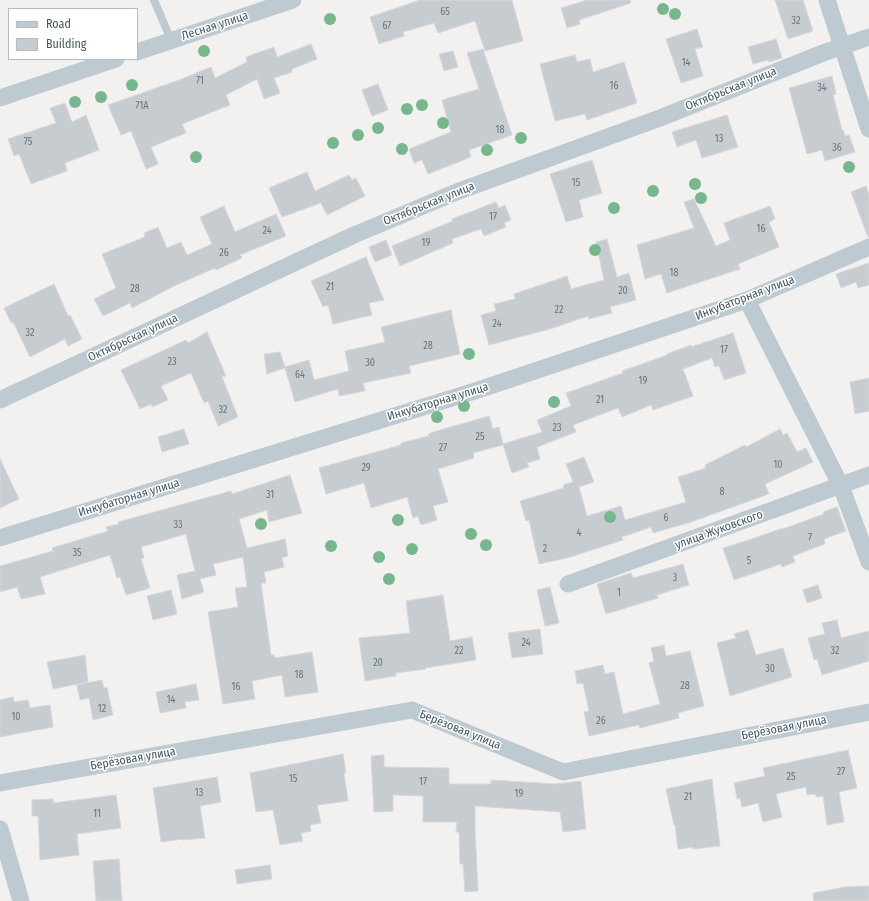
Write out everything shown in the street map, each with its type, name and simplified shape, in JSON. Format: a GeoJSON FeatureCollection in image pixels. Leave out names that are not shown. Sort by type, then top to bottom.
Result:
{"type":"FeatureCollection","features":[{"type":"Feature","properties":{"kind":"street","name":"Лесная улица"},"geometry":{"type":"LineString","coordinates":[[138,52],[293,0]]}},
{"type":"Feature","properties":{"kind":"street"},"geometry":{"type":"LineString","coordinates":[[827,0],[869,129]]}},
{"type":"Feature","properties":{"kind":"street","name":"Октябрьская улица"},"geometry":{"type":"LineString","coordinates":[[0,400],[354,235],[459,191],[660,118],[841,46],[869,37]]}},
{"type":"Feature","properties":{"kind":"street"},"geometry":{"type":"LineString","coordinates":[[0,98],[113,60]]}},
{"type":"Feature","properties":{"kind":"street","name":"Инкубаторная улица"},"geometry":{"type":"LineString","coordinates":[[0,538],[475,391],[747,300],[869,247]]}},
{"type":"Feature","properties":{"kind":"street"},"geometry":{"type":"LineString","coordinates":[[747,300],[841,486],[869,562]]}},
{"type":"Feature","properties":{"kind":"street","name":"улица Жуковского"},"geometry":{"type":"LineString","coordinates":[[568,584],[869,475]]}},
{"type":"Feature","properties":{"kind":"street","name":"Берёзовая улица"},"geometry":{"type":"LineString","coordinates":[[0,783],[412,710],[563,772],[869,712]]}},
{"type":"Feature","properties":{"kind":"street"},"geometry":{"type":"LineString","coordinates":[[0,830],[21,901]]}},
{"type":"Feature","properties":{"kind":"lane"},"geometry":{"type":"LineString","coordinates":[[154,0],[171,40]]}},
{"type":"Feature","properties":{"kind":"building"},"geometry":{"type":"Polygon","coordinates":[[[420,0],[512,0],[523,41],[485,51],[475,21],[438,33],[434,23],[403,32],[404,36],[379,44],[370,17],[420,0]]]}},
{"type":"Feature","properties":{"kind":"building"},"geometry":{"type":"Polygon","coordinates":[[[587,0],[630,0],[631,3],[579,20],[580,24],[567,28],[561,8],[587,0]]]}},
{"type":"Feature","properties":{"kind":"building"},"geometry":{"type":"Polygon","coordinates":[[[775,0],[803,0],[813,31],[788,39],[775,0]]]}},
{"type":"Feature","properties":{"kind":"building"},"geometry":{"type":"Polygon","coordinates":[[[697,29],[703,47],[695,49],[703,76],[681,83],[666,39],[697,29]]]}},
{"type":"Feature","properties":{"kind":"building"},"geometry":{"type":"Polygon","coordinates":[[[776,39],[782,58],[769,62],[768,60],[753,64],[748,47],[776,39]]]}},
{"type":"Feature","properties":{"kind":"building"},"geometry":{"type":"Polygon","coordinates":[[[311,44],[317,59],[292,69],[292,72],[274,78],[280,93],[264,99],[257,79],[226,95],[230,105],[182,124],[186,133],[151,147],[158,164],[146,169],[131,131],[121,135],[108,105],[211,67],[215,78],[247,62],[246,57],[274,47],[277,57],[311,44]]]}},
{"type":"Feature","properties":{"kind":"building"},"geometry":{"type":"Polygon","coordinates":[[[483,49],[512,135],[469,150],[471,157],[428,174],[422,160],[414,163],[409,149],[451,132],[442,100],[479,89],[467,53],[483,49]]]}},
{"type":"Feature","properties":{"kind":"building"},"geometry":{"type":"Polygon","coordinates":[[[453,51],[458,67],[444,71],[439,54],[453,51]]]}},
{"type":"Feature","properties":{"kind":"building"},"geometry":{"type":"Polygon","coordinates":[[[575,55],[577,62],[590,59],[593,72],[624,62],[637,103],[587,120],[585,114],[555,121],[540,64],[575,55]]]}},
{"type":"Feature","properties":{"kind":"building"},"geometry":{"type":"Polygon","coordinates":[[[832,76],[836,94],[833,95],[842,130],[845,136],[849,135],[855,152],[825,161],[822,150],[807,154],[789,88],[832,76]]]}},
{"type":"Feature","properties":{"kind":"building"},"geometry":{"type":"Polygon","coordinates":[[[378,84],[388,110],[372,116],[362,90],[378,84]]]}},
{"type":"Feature","properties":{"kind":"building"},"geometry":{"type":"Polygon","coordinates":[[[65,103],[72,122],[86,115],[99,150],[65,163],[67,171],[31,184],[19,154],[14,156],[8,139],[56,123],[50,108],[65,103]]]}},
{"type":"Feature","properties":{"kind":"building"},"geometry":{"type":"Polygon","coordinates":[[[727,115],[738,147],[702,158],[696,140],[677,147],[672,132],[727,115]]]}},
{"type":"Feature","properties":{"kind":"building"},"geometry":{"type":"Polygon","coordinates":[[[592,160],[602,193],[579,200],[583,217],[566,222],[550,174],[592,160]]]}},
{"type":"Feature","properties":{"kind":"building"},"geometry":{"type":"Polygon","coordinates":[[[307,172],[315,191],[349,175],[352,180],[356,178],[365,196],[327,215],[321,203],[282,217],[269,188],[307,172]]]}},
{"type":"Feature","properties":{"kind":"building"},"geometry":{"type":"Polygon","coordinates":[[[866,186],[869,195],[869,237],[851,192],[866,186]]]}},
{"type":"Feature","properties":{"kind":"building"},"geometry":{"type":"Polygon","coordinates":[[[694,199],[716,246],[730,240],[724,223],[770,206],[775,219],[769,222],[779,247],[738,264],[740,269],[667,293],[661,274],[645,279],[637,245],[694,228],[684,202],[694,199]]]}},
{"type":"Feature","properties":{"kind":"building"},"geometry":{"type":"Polygon","coordinates":[[[496,202],[499,208],[505,205],[511,220],[504,223],[506,227],[484,236],[481,229],[452,239],[453,243],[400,266],[392,246],[453,221],[452,219],[496,202]]]}},
{"type":"Feature","properties":{"kind":"building"},"geometry":{"type":"Polygon","coordinates":[[[224,206],[235,232],[276,214],[286,236],[240,255],[242,258],[174,286],[132,308],[130,303],[103,316],[94,299],[116,288],[102,254],[145,237],[144,233],[158,227],[167,248],[181,242],[187,255],[212,244],[200,217],[224,206]]]}},
{"type":"Feature","properties":{"kind":"building"},"geometry":{"type":"Polygon","coordinates":[[[607,239],[617,277],[629,273],[636,300],[610,307],[612,313],[589,319],[588,316],[550,329],[489,345],[481,315],[496,311],[494,304],[515,299],[514,294],[567,276],[571,289],[604,280],[596,242],[607,239]]]}},
{"type":"Feature","properties":{"kind":"building"},"geometry":{"type":"Polygon","coordinates":[[[386,240],[392,255],[375,262],[369,247],[386,240]]]}},
{"type":"Feature","properties":{"kind":"building"},"geometry":{"type":"Polygon","coordinates":[[[366,257],[384,300],[369,303],[372,315],[333,324],[328,305],[323,307],[311,281],[366,257]]]}},
{"type":"Feature","properties":{"kind":"building"},"geometry":{"type":"Polygon","coordinates":[[[869,263],[869,285],[858,288],[856,282],[841,288],[836,274],[869,263]]]}},
{"type":"Feature","properties":{"kind":"building"},"geometry":{"type":"Polygon","coordinates":[[[54,284],[68,316],[70,315],[82,339],[68,346],[65,339],[30,357],[13,322],[11,323],[4,308],[54,284]]]}},
{"type":"Feature","properties":{"kind":"building"},"geometry":{"type":"Polygon","coordinates":[[[451,310],[460,354],[409,366],[411,373],[363,383],[365,391],[339,396],[338,389],[295,402],[285,368],[267,374],[264,354],[280,352],[285,367],[309,360],[314,380],[349,371],[345,351],[385,342],[381,327],[451,310]]]}},
{"type":"Feature","properties":{"kind":"building"},"geometry":{"type":"Polygon","coordinates":[[[207,332],[226,376],[222,377],[238,417],[218,426],[208,401],[204,403],[191,373],[161,386],[168,400],[152,407],[151,404],[140,409],[121,370],[186,340],[188,343],[207,332]]]}},
{"type":"Feature","properties":{"kind":"building"},"geometry":{"type":"Polygon","coordinates":[[[733,333],[746,373],[724,380],[719,366],[715,367],[712,358],[683,369],[693,396],[653,410],[651,405],[622,417],[618,408],[573,425],[576,432],[537,447],[540,459],[527,463],[529,467],[512,473],[503,445],[473,453],[474,458],[438,469],[448,502],[433,506],[437,520],[421,525],[418,516],[413,518],[407,497],[371,508],[364,483],[326,494],[319,468],[401,445],[401,443],[429,436],[428,434],[440,430],[489,416],[493,429],[499,427],[503,444],[542,432],[537,420],[571,406],[566,393],[623,373],[622,371],[691,345],[691,347],[733,333]]]}},
{"type":"Feature","properties":{"kind":"building"},"geometry":{"type":"Polygon","coordinates":[[[869,378],[869,411],[855,414],[850,382],[869,378]]]}},
{"type":"Feature","properties":{"kind":"building"},"geometry":{"type":"Polygon","coordinates":[[[184,429],[189,444],[162,452],[158,437],[184,429]]]}},
{"type":"Feature","properties":{"kind":"building"},"geometry":{"type":"Polygon","coordinates":[[[780,429],[783,435],[787,433],[797,452],[806,448],[813,462],[765,484],[769,494],[691,522],[653,533],[651,527],[622,537],[623,540],[567,558],[539,564],[529,520],[526,521],[520,501],[564,488],[563,485],[573,482],[566,464],[584,457],[594,482],[579,487],[587,516],[621,506],[625,520],[686,502],[678,477],[706,468],[705,465],[745,445],[746,447],[780,429]]]}},
{"type":"Feature","properties":{"kind":"building"},"geometry":{"type":"Polygon","coordinates":[[[0,459],[19,499],[0,508],[0,459]]]}},
{"type":"Feature","properties":{"kind":"building"},"geometry":{"type":"Polygon","coordinates":[[[290,475],[302,513],[269,522],[267,510],[239,519],[247,548],[285,539],[288,556],[282,558],[284,567],[264,572],[266,583],[261,583],[271,655],[274,655],[275,658],[312,652],[318,692],[285,697],[282,675],[252,681],[255,699],[223,704],[208,612],[238,607],[235,588],[247,587],[243,557],[213,564],[216,575],[200,579],[204,592],[182,599],[177,575],[195,571],[186,534],[141,547],[144,558],[141,559],[150,588],[126,595],[120,577],[117,578],[110,555],[40,577],[45,594],[21,599],[17,587],[0,592],[0,566],[53,551],[52,548],[108,531],[106,527],[119,524],[118,522],[231,491],[232,494],[290,475]]]}},
{"type":"Feature","properties":{"kind":"building"},"geometry":{"type":"Polygon","coordinates":[[[837,507],[846,531],[824,539],[825,544],[793,556],[795,562],[782,567],[781,564],[734,580],[723,548],[783,529],[824,514],[823,512],[837,507]]]}},
{"type":"Feature","properties":{"kind":"building"},"geometry":{"type":"Polygon","coordinates":[[[683,564],[689,585],[657,595],[658,598],[606,614],[597,584],[631,573],[633,578],[683,564]]]}},
{"type":"Feature","properties":{"kind":"building"},"geometry":{"type":"Polygon","coordinates":[[[818,585],[822,598],[807,603],[803,590],[818,585]]]}},
{"type":"Feature","properties":{"kind":"building"},"geometry":{"type":"Polygon","coordinates":[[[550,587],[559,623],[545,626],[537,590],[550,587]]]}},
{"type":"Feature","properties":{"kind":"building"},"geometry":{"type":"Polygon","coordinates":[[[171,590],[177,614],[153,620],[147,596],[171,590]]]}},
{"type":"Feature","properties":{"kind":"building"},"geometry":{"type":"Polygon","coordinates":[[[443,595],[450,641],[472,637],[476,660],[396,673],[396,676],[365,681],[359,638],[410,633],[406,601],[443,595]]]}},
{"type":"Feature","properties":{"kind":"building"},"geometry":{"type":"Polygon","coordinates":[[[837,620],[841,638],[869,631],[869,661],[822,675],[817,659],[814,660],[808,638],[825,634],[822,623],[837,620]]]}},
{"type":"Feature","properties":{"kind":"building"},"geometry":{"type":"Polygon","coordinates":[[[540,629],[543,654],[512,658],[508,633],[540,629]]]}},
{"type":"Feature","properties":{"kind":"building"},"geometry":{"type":"Polygon","coordinates":[[[748,630],[756,655],[783,648],[792,677],[730,696],[717,643],[736,638],[734,634],[748,630]]]}},
{"type":"Feature","properties":{"kind":"building"},"geometry":{"type":"Polygon","coordinates":[[[664,645],[666,656],[690,651],[704,706],[678,713],[679,718],[640,728],[639,725],[589,736],[584,712],[589,711],[583,683],[577,684],[575,671],[603,665],[605,674],[614,672],[623,714],[660,704],[649,663],[654,661],[651,648],[664,645]]]}},
{"type":"Feature","properties":{"kind":"building"},"geometry":{"type":"Polygon","coordinates":[[[85,655],[88,682],[53,689],[47,662],[85,655]]]}},
{"type":"Feature","properties":{"kind":"building"},"geometry":{"type":"Polygon","coordinates":[[[102,680],[104,688],[107,687],[113,715],[93,720],[89,698],[80,700],[77,685],[102,680]]]}},
{"type":"Feature","properties":{"kind":"building"},"geometry":{"type":"Polygon","coordinates":[[[196,684],[199,700],[185,702],[186,708],[160,713],[156,692],[196,684]]]}},
{"type":"Feature","properties":{"kind":"building"},"geometry":{"type":"Polygon","coordinates":[[[13,697],[14,702],[28,700],[30,708],[50,705],[53,727],[0,737],[0,700],[13,697]]]}},
{"type":"Feature","properties":{"kind":"building"},"geometry":{"type":"Polygon","coordinates":[[[848,750],[857,788],[839,792],[844,822],[827,825],[823,796],[816,797],[816,794],[807,795],[806,787],[776,794],[782,817],[763,822],[758,803],[742,807],[740,798],[737,799],[734,783],[765,776],[763,768],[848,750]]]}},
{"type":"Feature","properties":{"kind":"building"},"geometry":{"type":"Polygon","coordinates":[[[343,754],[348,801],[317,805],[321,823],[310,825],[311,831],[301,833],[303,841],[280,845],[273,810],[256,812],[250,773],[343,754]]]}},
{"type":"Feature","properties":{"kind":"building"},"geometry":{"type":"Polygon","coordinates":[[[384,755],[384,767],[449,768],[449,784],[491,784],[491,780],[556,784],[581,781],[586,829],[563,832],[560,812],[475,806],[478,891],[465,892],[463,864],[460,864],[459,832],[456,832],[457,822],[423,822],[423,796],[393,795],[393,811],[374,812],[371,756],[384,755]]]}},
{"type":"Feature","properties":{"kind":"building"},"geometry":{"type":"Polygon","coordinates":[[[217,777],[221,802],[200,806],[205,838],[161,842],[153,788],[217,777]]]}},
{"type":"Feature","properties":{"kind":"building"},"geometry":{"type":"Polygon","coordinates":[[[712,779],[720,846],[678,849],[675,825],[666,789],[712,779]]]}},
{"type":"Feature","properties":{"kind":"building"},"geometry":{"type":"Polygon","coordinates":[[[116,795],[121,828],[77,834],[79,855],[40,860],[38,816],[32,816],[32,800],[53,799],[53,803],[116,795]]]}},
{"type":"Feature","properties":{"kind":"building"},"geometry":{"type":"Polygon","coordinates":[[[119,859],[122,901],[96,901],[93,861],[119,859]]]}},
{"type":"Feature","properties":{"kind":"building"},"geometry":{"type":"Polygon","coordinates":[[[270,865],[272,879],[237,884],[235,870],[270,865]]]}},
{"type":"Feature","properties":{"kind":"building"},"geometry":{"type":"Polygon","coordinates":[[[869,886],[869,901],[814,901],[813,893],[845,887],[869,886]]]}}]}
